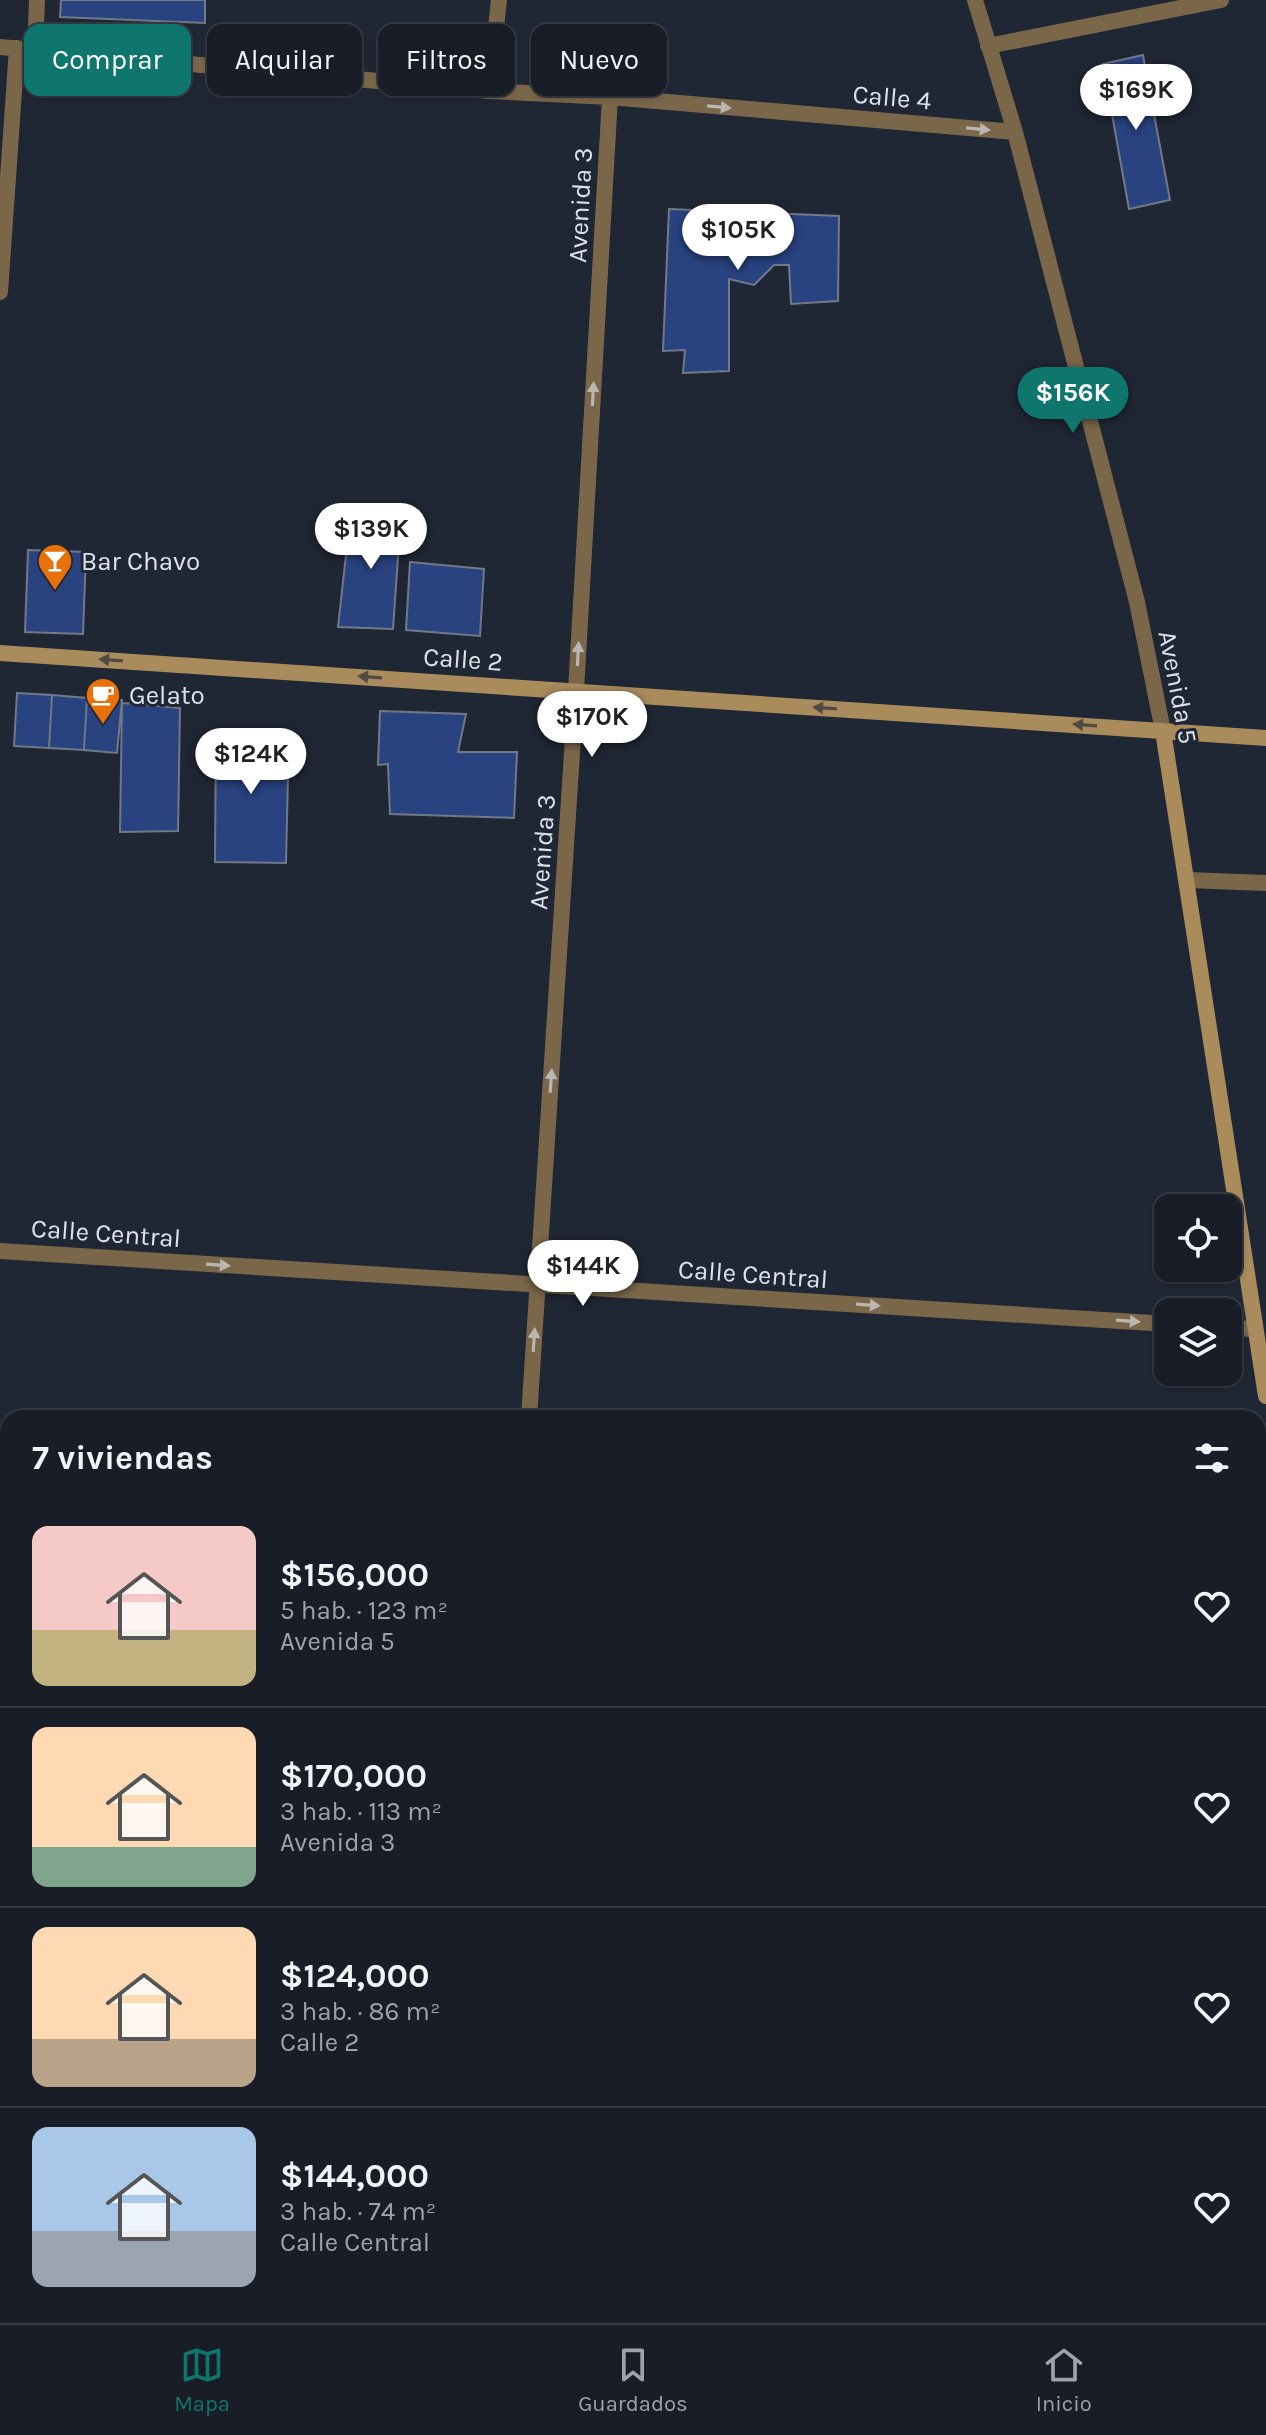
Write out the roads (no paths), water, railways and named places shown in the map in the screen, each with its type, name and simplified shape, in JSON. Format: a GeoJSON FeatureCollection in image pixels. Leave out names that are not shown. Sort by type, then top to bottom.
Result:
{"type":"FeatureCollection","features":[{"type":"Feature","properties":{"kind":"street"},"geometry":{"type":"LineString","coordinates":[[36,24],[37,0]]}},
{"type":"Feature","properties":{"kind":"street"},"geometry":{"type":"LineString","coordinates":[[496,24],[499,0]]}},
{"type":"Feature","properties":{"kind":"street","name":"Avenida 5"},"geometry":{"type":"LineString","coordinates":[[975,0],[1015,132],[1137,602],[1188,880],[1266,1396]]}},
{"type":"Feature","properties":{"kind":"street"},"geometry":{"type":"LineString","coordinates":[[988,46],[1221,0]]}},
{"type":"Feature","properties":{"kind":"street"},"geometry":{"type":"LineString","coordinates":[[0,292],[9,47]]}},
{"type":"Feature","properties":{"kind":"street","name":"Calle 4"},"geometry":{"type":"LineString","coordinates":[[191,64],[378,81]]}},
{"type":"Feature","properties":{"kind":"street","name":"Calle 4"},"geometry":{"type":"LineString","coordinates":[[515,92],[610,97],[1015,132]]}},
{"type":"Feature","properties":{"kind":"street","name":"Avenida 3"},"geometry":{"type":"LineString","coordinates":[[530,1410],[610,97]]}},
{"type":"Feature","properties":{"kind":"street","name":"Calle 2"},"geometry":{"type":"LineString","coordinates":[[0,653],[1266,738]]}},
{"type":"Feature","properties":{"kind":"street"},"geometry":{"type":"LineString","coordinates":[[1188,880],[1266,883]]}},
{"type":"Feature","properties":{"kind":"street","name":"Calle Central"},"geometry":{"type":"LineString","coordinates":[[0,1251],[1154,1323]]}},
{"type":"Feature","properties":{"kind":"street"},"geometry":{"type":"LineString","coordinates":[[1242,1329],[1255,1329]]}},
{"type":"Feature","properties":{"kind":"place","name":"Bar Chavo"},"geometry":{"type":"Point","coordinates":[55,592]}},
{"type":"Feature","properties":{"kind":"place","name":"Gelato"},"geometry":{"type":"Point","coordinates":[103,726]}}]}
